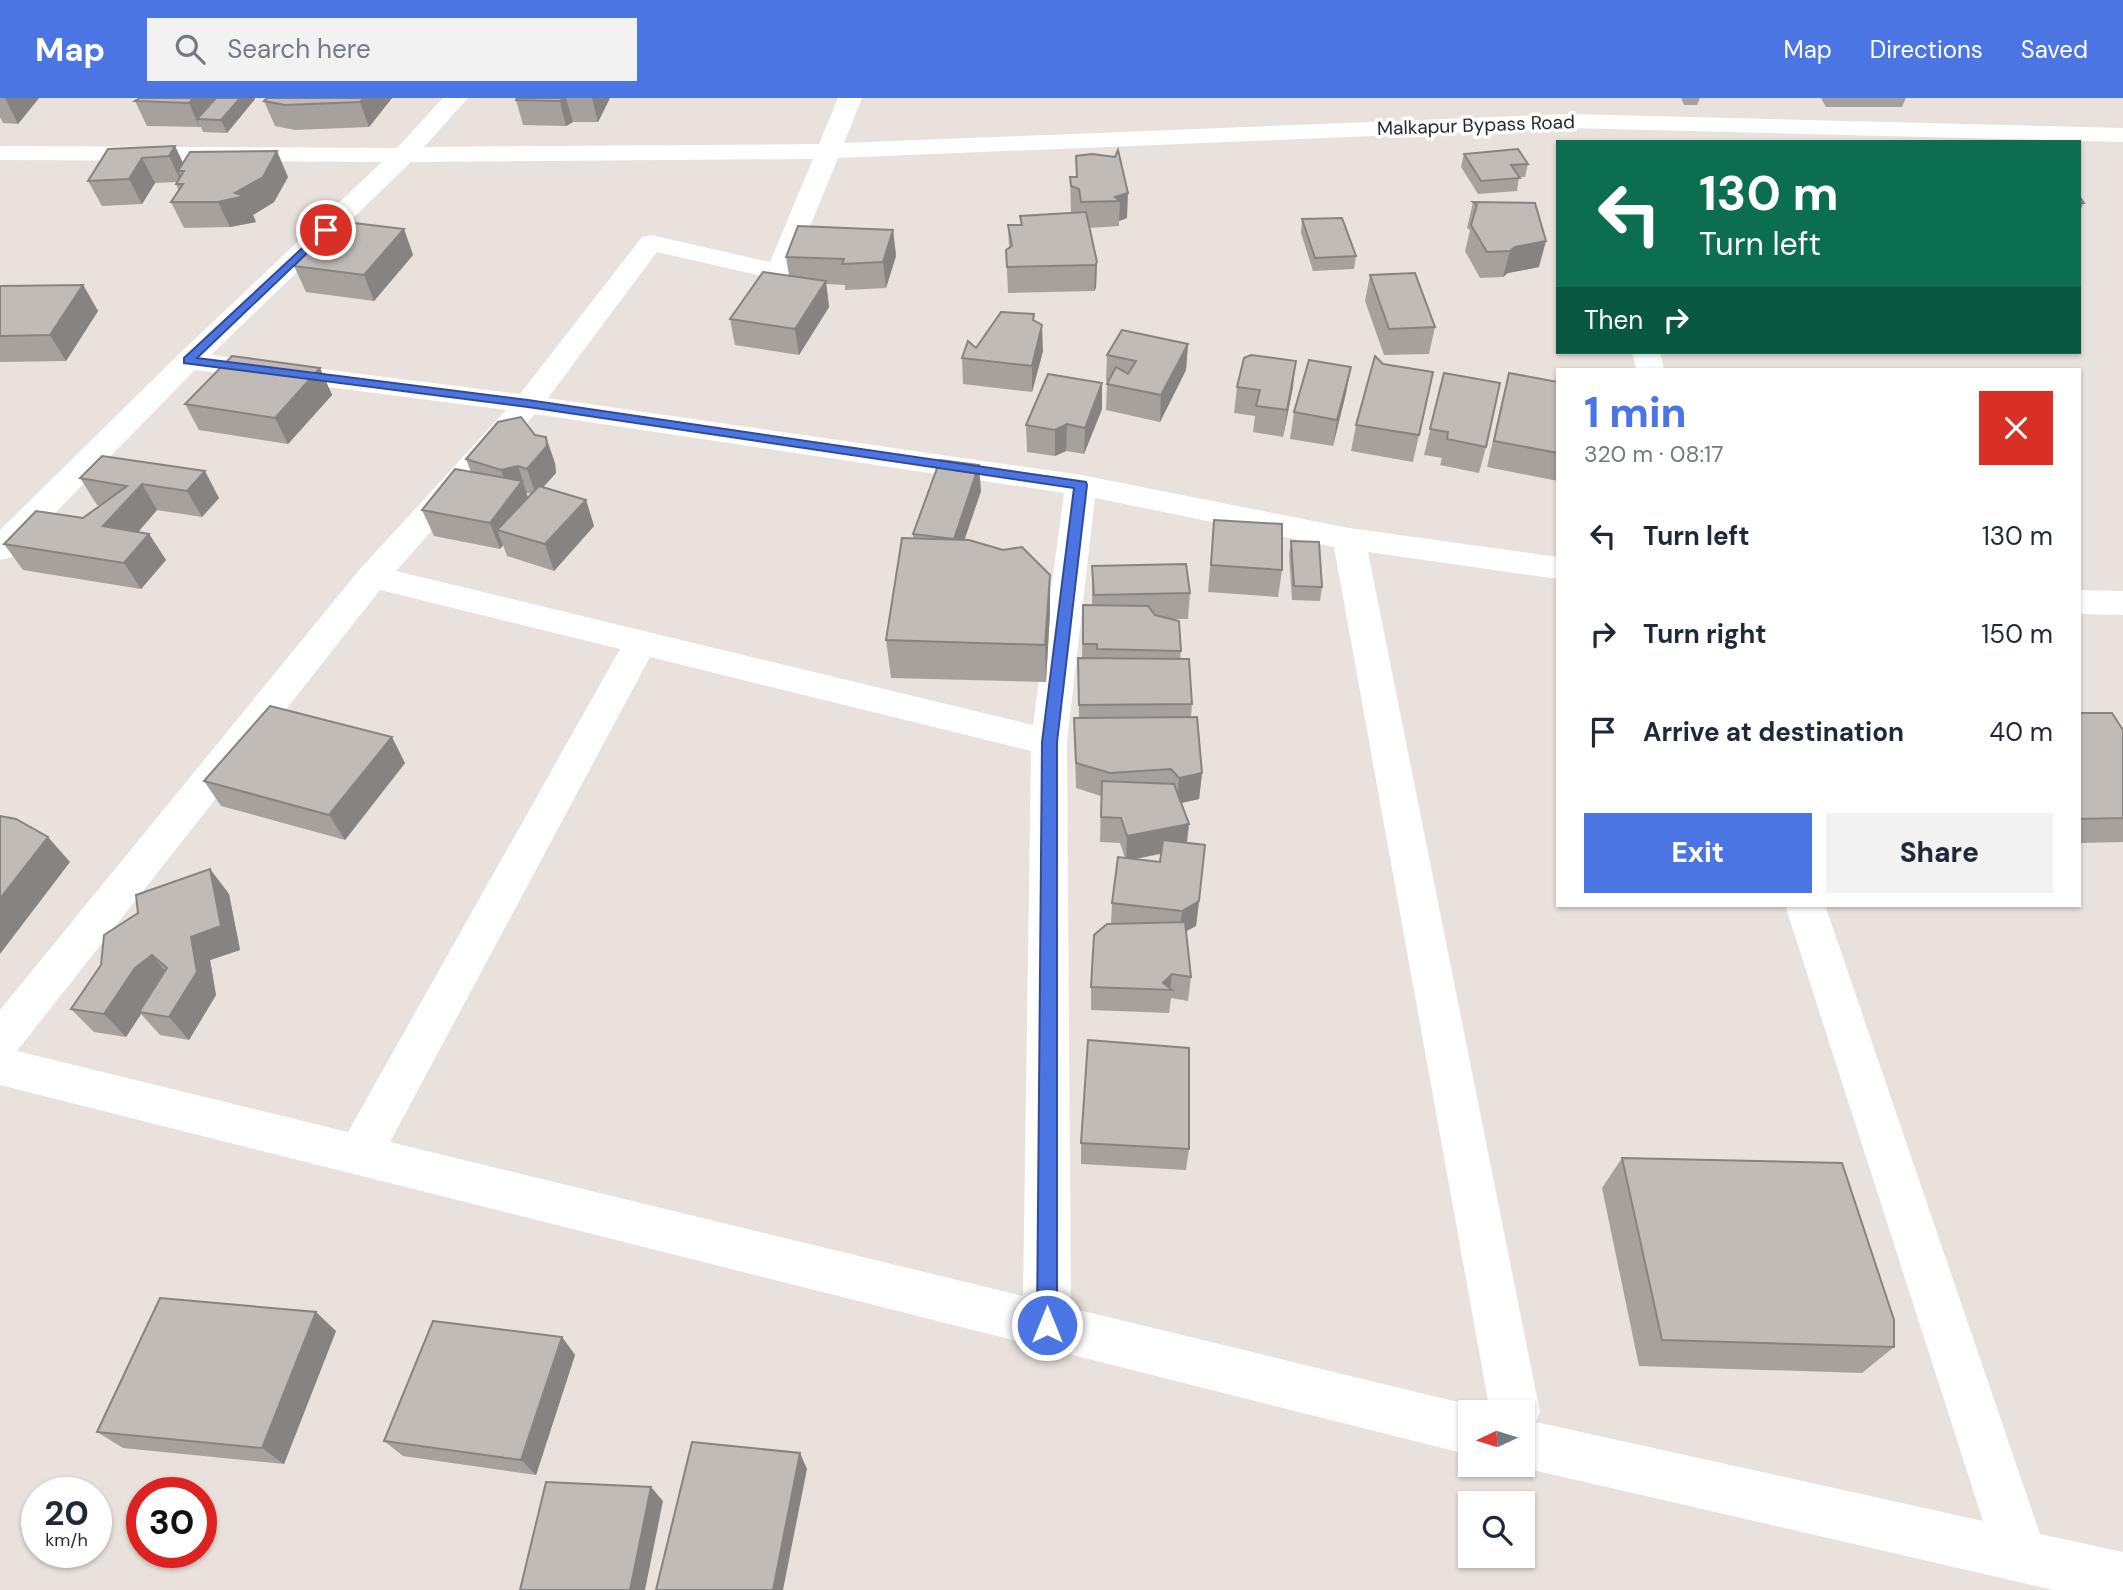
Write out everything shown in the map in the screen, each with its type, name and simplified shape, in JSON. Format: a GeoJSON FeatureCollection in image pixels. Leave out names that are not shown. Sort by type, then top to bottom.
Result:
{"type":"FeatureCollection","features":[{"type":"Feature","properties":{"kind":"street"},"geometry":{"type":"LineString","coordinates":[[0,548],[188,361],[404,155],[456,98]]}},
{"type":"Feature","properties":{"kind":"street"},"geometry":{"type":"LineString","coordinates":[[0,1041],[372,577],[528,404],[651,243],[779,272],[850,98]]}},
{"type":"Feature","properties":{"kind":"street"},"geometry":{"type":"LineString","coordinates":[[1583,98],[1596,132]]}},
{"type":"Feature","properties":{"kind":"street","name":"Malkapur Bypass Road"},"geometry":{"type":"LineString","coordinates":[[0,153],[404,155],[830,150],[1596,132],[2123,135]]}},
{"type":"Feature","properties":{"kind":"street"},"geometry":{"type":"LineString","coordinates":[[188,361],[528,404],[1081,485],[1349,539],[1556,568]]}},
{"type":"Feature","properties":{"kind":"street"},"geometry":{"type":"LineString","coordinates":[[1047,1325],[1049,742],[1081,485]]}},
{"type":"Feature","properties":{"kind":"street"},"geometry":{"type":"LineString","coordinates":[[1349,539],[1513,1400]]}},
{"type":"Feature","properties":{"kind":"street"},"geometry":{"type":"LineString","coordinates":[[372,577],[1049,742]]}},
{"type":"Feature","properties":{"kind":"street"},"geometry":{"type":"LineString","coordinates":[[2081,601],[2123,603]]}},
{"type":"Feature","properties":{"kind":"street"},"geometry":{"type":"LineString","coordinates":[[359,1155],[640,642]]}},
{"type":"Feature","properties":{"kind":"street"},"geometry":{"type":"LineString","coordinates":[[1806,907],[2021,1556]]}},
{"type":"Feature","properties":{"kind":"street"},"geometry":{"type":"LineString","coordinates":[[0,1066],[1458,1427]]}},
{"type":"Feature","properties":{"kind":"street"},"geometry":{"type":"LineString","coordinates":[[1535,1447],[2123,1579]]}},
{"type":"Feature","properties":{"kind":"building"},"geometry":{"type":"Polygon","coordinates":[[[140,98],[193,98],[189,103],[135,101],[140,98]]]}},
{"type":"Feature","properties":{"kind":"building"},"geometry":{"type":"Polygon","coordinates":[[[216,98],[240,98],[221,120],[197,119],[216,98]]]}},
{"type":"Feature","properties":{"kind":"building"},"geometry":{"type":"Polygon","coordinates":[[[267,98],[363,98],[360,102],[285,105],[264,101],[267,98]]]}},
{"type":"Feature","properties":{"kind":"building"},"geometry":{"type":"Polygon","coordinates":[[[564,98],[560,101],[516,100],[564,98]]]}},
{"type":"Feature","properties":{"kind":"building"},"geometry":{"type":"Polygon","coordinates":[[[175,146],[169,156],[142,158],[129,179],[88,181],[108,149],[175,146]]]}},
{"type":"Feature","properties":{"kind":"building"},"geometry":{"type":"Polygon","coordinates":[[[1518,149],[1528,164],[1511,165],[1520,178],[1481,181],[1464,154],[1518,149]]]}},
{"type":"Feature","properties":{"kind":"building"},"geometry":{"type":"Polygon","coordinates":[[[1118,150],[1128,193],[1115,197],[1120,201],[1081,202],[1079,189],[1071,186],[1070,177],[1077,177],[1076,156],[1092,154],[1115,157],[1118,150]]]}},
{"type":"Feature","properties":{"kind":"building"},"geometry":{"type":"Polygon","coordinates":[[[277,151],[263,177],[235,193],[245,196],[218,202],[171,202],[183,184],[176,184],[184,171],[178,171],[190,152],[277,151]]]}},
{"type":"Feature","properties":{"kind":"building"},"geometry":{"type":"Polygon","coordinates":[[[1473,202],[1535,203],[1546,241],[1515,247],[1510,251],[1487,252],[1471,225],[1477,205],[1473,202]]]}},
{"type":"Feature","properties":{"kind":"building"},"geometry":{"type":"Polygon","coordinates":[[[1086,212],[1097,262],[1095,265],[1007,267],[1006,250],[1012,246],[1008,225],[1022,225],[1020,216],[1086,212]]]}},
{"type":"Feature","properties":{"kind":"building"},"geometry":{"type":"Polygon","coordinates":[[[1342,218],[1356,256],[1315,258],[1302,219],[1342,218]]]}},
{"type":"Feature","properties":{"kind":"building"},"geometry":{"type":"Polygon","coordinates":[[[337,221],[404,229],[364,275],[294,266],[337,221]]]}},
{"type":"Feature","properties":{"kind":"building"},"geometry":{"type":"Polygon","coordinates":[[[798,226],[893,230],[883,262],[842,264],[844,259],[786,257],[798,226]]]}},
{"type":"Feature","properties":{"kind":"building"},"geometry":{"type":"Polygon","coordinates":[[[763,272],[826,281],[795,329],[730,319],[763,272]]]}},
{"type":"Feature","properties":{"kind":"building"},"geometry":{"type":"Polygon","coordinates":[[[1415,273],[1435,327],[1389,329],[1370,275],[1415,273]]]}},
{"type":"Feature","properties":{"kind":"building"},"geometry":{"type":"Polygon","coordinates":[[[83,285],[50,335],[0,336],[0,286],[83,285]]]}},
{"type":"Feature","properties":{"kind":"building"},"geometry":{"type":"Polygon","coordinates":[[[1001,312],[1034,314],[1033,320],[1042,325],[1032,366],[962,358],[968,341],[976,348],[1001,312]]]}},
{"type":"Feature","properties":{"kind":"building"},"geometry":{"type":"Polygon","coordinates":[[[1122,330],[1188,344],[1161,395],[1107,384],[1116,367],[1128,374],[1136,361],[1107,355],[1122,330]]]}},
{"type":"Feature","properties":{"kind":"building"},"geometry":{"type":"Polygon","coordinates":[[[1251,355],[1296,361],[1287,410],[1256,406],[1260,390],[1237,387],[1244,358],[1251,355]]]}},
{"type":"Feature","properties":{"kind":"building"},"geometry":{"type":"Polygon","coordinates":[[[232,356],[320,368],[275,418],[185,404],[232,356]]]}},
{"type":"Feature","properties":{"kind":"building"},"geometry":{"type":"Polygon","coordinates":[[[1375,356],[1383,364],[1433,372],[1419,435],[1356,425],[1375,356]]]}},
{"type":"Feature","properties":{"kind":"building"},"geometry":{"type":"Polygon","coordinates":[[[1309,360],[1351,367],[1337,420],[1294,412],[1309,360]]]}},
{"type":"Feature","properties":{"kind":"building"},"geometry":{"type":"Polygon","coordinates":[[[1444,373],[1500,383],[1486,447],[1447,439],[1448,432],[1430,429],[1444,373]]]}},
{"type":"Feature","properties":{"kind":"building"},"geometry":{"type":"Polygon","coordinates":[[[1509,373],[1556,382],[1556,453],[1494,441],[1509,373]]]}},
{"type":"Feature","properties":{"kind":"building"},"geometry":{"type":"Polygon","coordinates":[[[1048,374],[1102,383],[1085,428],[1067,424],[1055,430],[1026,425],[1048,374]]]}},
{"type":"Feature","properties":{"kind":"building"},"geometry":{"type":"Polygon","coordinates":[[[521,417],[535,435],[546,437],[547,446],[527,469],[518,466],[501,470],[466,459],[498,422],[521,417]]]}},
{"type":"Feature","properties":{"kind":"building"},"geometry":{"type":"Polygon","coordinates":[[[102,456],[205,471],[187,491],[142,484],[103,526],[149,534],[124,563],[4,544],[36,511],[83,518],[127,486],[80,478],[102,456]]]}},
{"type":"Feature","properties":{"kind":"building"},"geometry":{"type":"Polygon","coordinates":[[[940,460],[979,465],[954,539],[913,534],[940,460]]]}},
{"type":"Feature","properties":{"kind":"building"},"geometry":{"type":"Polygon","coordinates":[[[455,469],[522,481],[490,523],[422,510],[455,469]]]}},
{"type":"Feature","properties":{"kind":"building"},"geometry":{"type":"Polygon","coordinates":[[[539,486],[586,500],[545,544],[497,530],[539,486]]]}},
{"type":"Feature","properties":{"kind":"building"},"geometry":{"type":"Polygon","coordinates":[[[1214,520],[1282,524],[1282,570],[1211,565],[1214,520]]]}},
{"type":"Feature","properties":{"kind":"building"},"geometry":{"type":"Polygon","coordinates":[[[902,538],[969,540],[1003,550],[1022,547],[1050,575],[1045,645],[886,640],[902,538]]]}},
{"type":"Feature","properties":{"kind":"building"},"geometry":{"type":"Polygon","coordinates":[[[1291,541],[1319,542],[1322,587],[1294,586],[1291,541]]]}},
{"type":"Feature","properties":{"kind":"building"},"geometry":{"type":"Polygon","coordinates":[[[1186,564],[1190,593],[1094,595],[1092,566],[1186,564]]]}},
{"type":"Feature","properties":{"kind":"building"},"geometry":{"type":"Polygon","coordinates":[[[1083,605],[1148,606],[1155,615],[1179,621],[1181,651],[1097,649],[1097,644],[1083,644],[1083,605]]]}},
{"type":"Feature","properties":{"kind":"building"},"geometry":{"type":"Polygon","coordinates":[[[1078,658],[1189,659],[1192,704],[1079,705],[1078,658]]]}},
{"type":"Feature","properties":{"kind":"building"},"geometry":{"type":"Polygon","coordinates":[[[270,706],[392,737],[329,815],[204,781],[270,706]]]}},
{"type":"Feature","properties":{"kind":"building"},"geometry":{"type":"Polygon","coordinates":[[[2081,713],[2112,713],[2123,730],[2123,818],[2081,819],[2081,713]]]}},
{"type":"Feature","properties":{"kind":"building"},"geometry":{"type":"Polygon","coordinates":[[[1197,717],[1202,773],[1179,778],[1171,769],[1110,773],[1076,763],[1074,718],[1197,717]]]}},
{"type":"Feature","properties":{"kind":"building"},"geometry":{"type":"Polygon","coordinates":[[[1102,781],[1174,784],[1189,824],[1127,836],[1121,818],[1101,817],[1102,781]]]}},
{"type":"Feature","properties":{"kind":"building"},"geometry":{"type":"Polygon","coordinates":[[[0,816],[16,819],[48,837],[0,899],[0,816]]]}},
{"type":"Feature","properties":{"kind":"building"},"geometry":{"type":"Polygon","coordinates":[[[1163,840],[1205,845],[1199,901],[1182,911],[1112,903],[1118,857],[1160,862],[1163,840]]]}},
{"type":"Feature","properties":{"kind":"building"},"geometry":{"type":"Polygon","coordinates":[[[210,869],[221,926],[191,937],[197,972],[169,1017],[139,1012],[167,968],[152,955],[135,968],[104,1014],[71,1009],[101,965],[104,935],[138,913],[136,895],[210,869]]]}},
{"type":"Feature","properties":{"kind":"building"},"geometry":{"type":"Polygon","coordinates":[[[1185,922],[1191,977],[1172,974],[1163,983],[1172,990],[1091,987],[1094,935],[1107,924],[1185,922]]]}},
{"type":"Feature","properties":{"kind":"building"},"geometry":{"type":"Polygon","coordinates":[[[1088,1040],[1189,1048],[1189,1149],[1081,1143],[1088,1040]]]}},
{"type":"Feature","properties":{"kind":"building"},"geometry":{"type":"Polygon","coordinates":[[[1622,1158],[1842,1163],[1894,1320],[1894,1347],[1662,1340],[1622,1158]]]}},
{"type":"Feature","properties":{"kind":"building"},"geometry":{"type":"Polygon","coordinates":[[[160,1298],[316,1312],[262,1448],[97,1432],[160,1298]]]}},
{"type":"Feature","properties":{"kind":"building"},"geometry":{"type":"Polygon","coordinates":[[[433,1321],[562,1337],[521,1460],[384,1441],[433,1321]]]}},
{"type":"Feature","properties":{"kind":"building"},"geometry":{"type":"Polygon","coordinates":[[[692,1442],[800,1453],[773,1590],[656,1590],[692,1442]]]}},
{"type":"Feature","properties":{"kind":"building"},"geometry":{"type":"Polygon","coordinates":[[[546,1482],[651,1487],[630,1590],[520,1590],[546,1482]]]}},
{"type":"Feature","properties":{"kind":"route"},"geometry":{"type":"LineString","coordinates":[[326,230],[188,361],[528,404],[1081,485],[1049,742],[1047,1325]]}}]}
